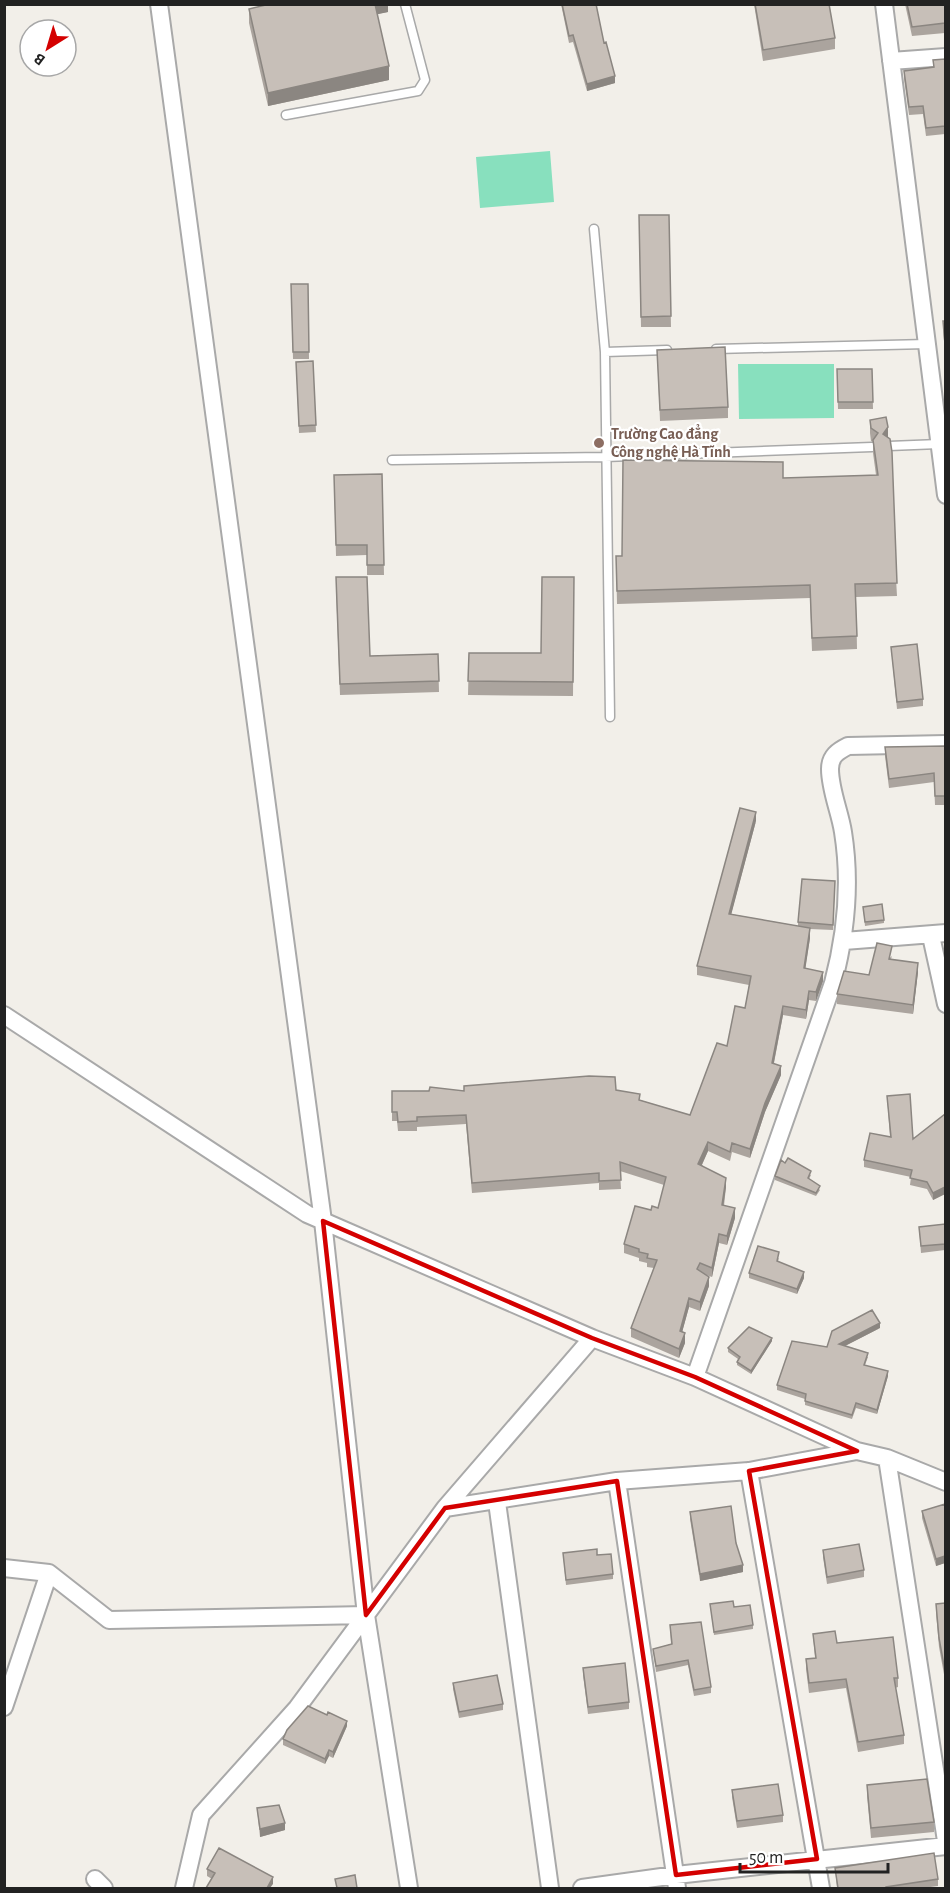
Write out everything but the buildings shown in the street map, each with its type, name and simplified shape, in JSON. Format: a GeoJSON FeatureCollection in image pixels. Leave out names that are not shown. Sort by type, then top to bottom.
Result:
{"type":"FeatureCollection","features":[{"type":"Feature","properties":{"kind":"street"},"geometry":{"type":"LineString","coordinates":[[159,4],[323,1221],[366,1615],[409,1888]]}},
{"type":"Feature","properties":{"kind":"street"},"geometry":{"type":"LineString","coordinates":[[884,4],[941,443],[945,495]]}},
{"type":"Feature","properties":{"kind":"street"},"geometry":{"type":"LineString","coordinates":[[891,61],[945,57]]}},
{"type":"Feature","properties":{"kind":"street"},"geometry":{"type":"LineString","coordinates":[[695,1377],[833,983],[844,941],[846,888],[843,834],[830,770],[832,759],[837,751],[848,746],[945,744]]}},
{"type":"Feature","properties":{"kind":"street"},"geometry":{"type":"LineString","coordinates":[[844,941],[938,934],[945,1004]]}},
{"type":"Feature","properties":{"kind":"street"},"geometry":{"type":"LineString","coordinates":[[4,1015],[307,1214],[592,1338],[695,1377],[857,1451],[887,1458],[945,1482]]}},
{"type":"Feature","properties":{"kind":"street"},"geometry":{"type":"LineString","coordinates":[[184,1888],[201,1815],[297,1708],[445,1508],[592,1338]]}},
{"type":"Feature","properties":{"kind":"street"},"geometry":{"type":"LineString","coordinates":[[445,1508],[497,1502],[617,1481],[749,1471],[857,1451]]}},
{"type":"Feature","properties":{"kind":"street"},"geometry":{"type":"LineString","coordinates":[[887,1458],[945,1841]]}},
{"type":"Feature","properties":{"kind":"street"},"geometry":{"type":"LineString","coordinates":[[749,1471],[821,1888]]}},
{"type":"Feature","properties":{"kind":"street"},"geometry":{"type":"LineString","coordinates":[[617,1481],[676,1882]]}},
{"type":"Feature","properties":{"kind":"street"},"geometry":{"type":"LineString","coordinates":[[497,1502],[550,1888]]}},
{"type":"Feature","properties":{"kind":"street"},"geometry":{"type":"LineString","coordinates":[[4,1568],[49,1573],[109,1620],[366,1615]]}},
{"type":"Feature","properties":{"kind":"street"},"geometry":{"type":"LineString","coordinates":[[4,1707],[49,1573]]}},
{"type":"Feature","properties":{"kind":"street"},"geometry":{"type":"LineString","coordinates":[[582,1888],[676,1882],[817,1859],[945,1846]]}},
{"type":"Feature","properties":{"kind":"lane"},"geometry":{"type":"LineString","coordinates":[[286,115],[418,91],[425,80],[405,4]]}},
{"type":"Feature","properties":{"kind":"lane"},"geometry":{"type":"LineString","coordinates":[[594,229],[605,352],[610,717]]}},
{"type":"Feature","properties":{"kind":"lane"},"geometry":{"type":"LineString","coordinates":[[700,349],[927,344]]}},
{"type":"Feature","properties":{"kind":"lane"},"geometry":{"type":"LineString","coordinates":[[605,352],[676,350]]}},
{"type":"Feature","properties":{"kind":"lane"},"geometry":{"type":"LineString","coordinates":[[889,446],[941,443]]}},
{"type":"Feature","properties":{"kind":"lane"},"geometry":{"type":"LineString","coordinates":[[392,460],[605,457],[872,447]]}},
{"type":"Feature","properties":{"kind":"highlighted area"},"geometry":{"type":"Polygon","coordinates":[[[323,1221],[592,1338],[695,1377],[857,1451],[749,1471],[817,1859],[676,1875],[617,1481],[445,1508],[366,1615],[323,1221]]]}},
{"type":"Feature","properties":{"kind":"green space"},"geometry":{"type":"Polygon","coordinates":[[[550,151],[554,202],[480,208],[476,157],[550,151]]]}},
{"type":"Feature","properties":{"kind":"green space"},"geometry":{"type":"Polygon","coordinates":[[[738,364],[834,364],[834,418],[739,419],[738,364]]]}},
{"type":"Feature","properties":{"kind":"place","name":"Trường Cao đẳng Công nghệ Hà Tĩnh"},"geometry":{"type":"Point","coordinates":[599,443]}}]}
